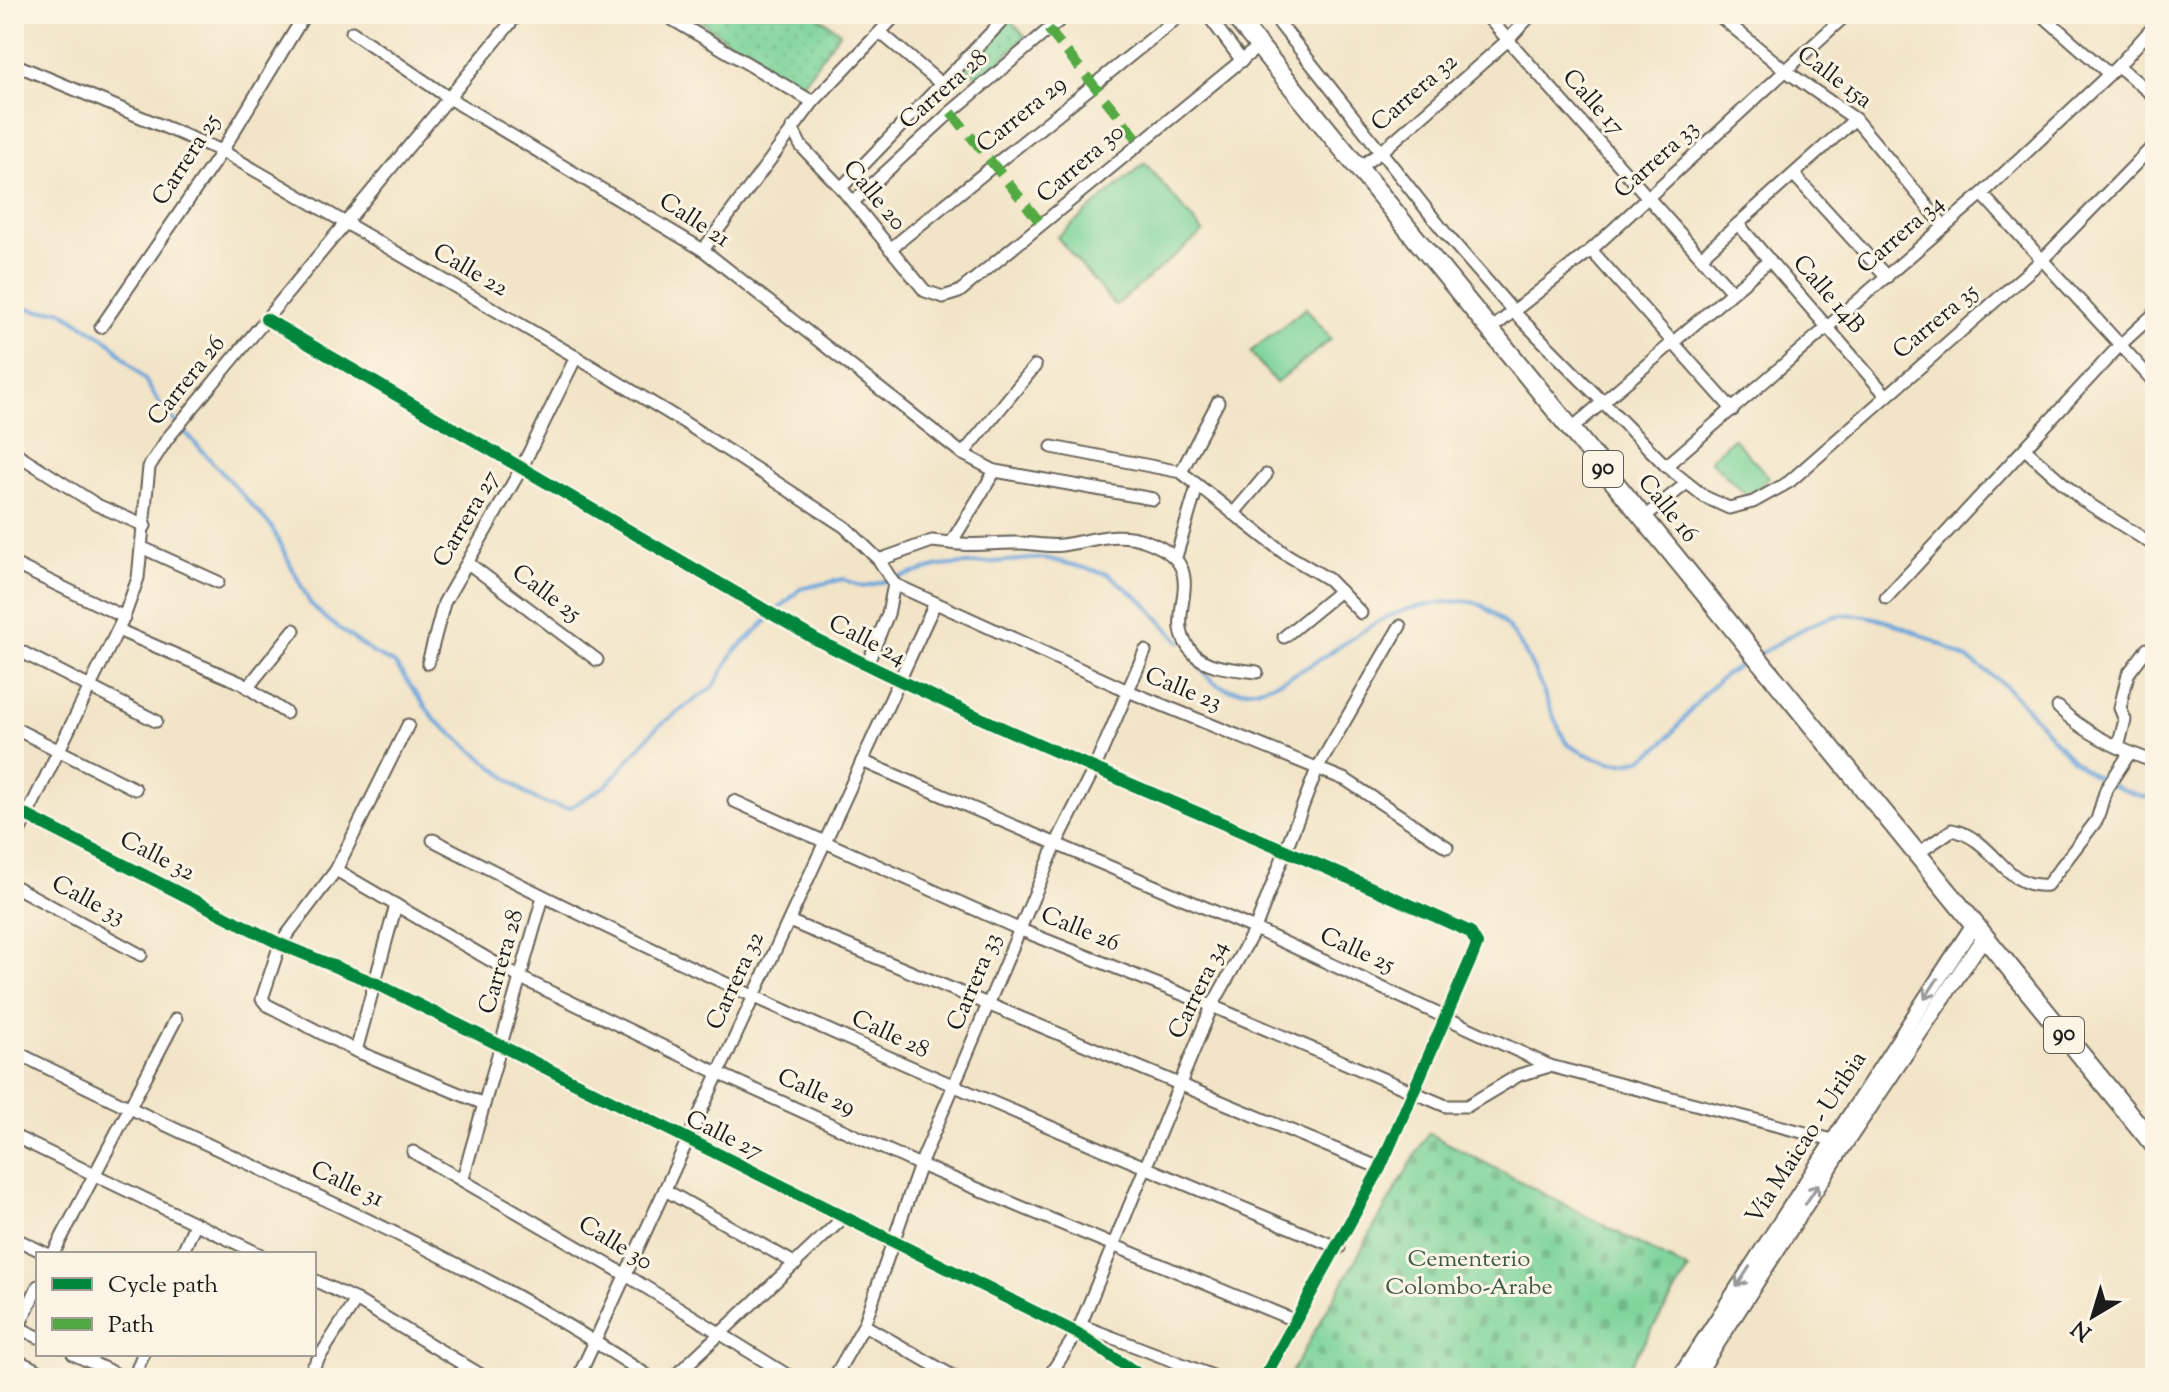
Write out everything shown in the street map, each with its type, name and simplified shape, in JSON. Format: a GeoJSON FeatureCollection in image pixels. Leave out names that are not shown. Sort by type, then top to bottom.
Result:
{"type":"FeatureCollection","features":[{"type":"Feature","properties":{"kind":"highway","name":"Calle 16"},"geometry":{"type":"LineString","coordinates":[[1233,14],[1979,930]]}},
{"type":"Feature","properties":{"kind":"highway","name":"90"},"geometry":{"type":"LineString","coordinates":[[1979,930],[2155,1146]]}},
{"type":"Feature","properties":{"kind":"street","name":"Carrera 25"},"geometry":{"type":"LineString","coordinates":[[101,327],[222,151],[305,14]]}},
{"type":"Feature","properties":{"kind":"street","name":"Carrera 26"},"geometry":{"type":"LineString","coordinates":[[14,842],[124,617],[138,578],[143,548],[149,467],[167,439],[518,14]]}},
{"type":"Feature","properties":{"kind":"street"},"geometry":{"type":"LineString","coordinates":[[663,14],[813,102]]}},
{"type":"Feature","properties":{"kind":"street"},"geometry":{"type":"LineString","coordinates":[[703,250],[813,102],[897,14]]}},
{"type":"Feature","properties":{"kind":"street","name":"Carrera 28"},"geometry":{"type":"LineString","coordinates":[[841,188],[939,82],[1009,14]]}},
{"type":"Feature","properties":{"kind":"street","name":"Carrera 28"},"geometry":{"type":"LineString","coordinates":[[853,202],[951,112],[1067,14]]}},
{"type":"Feature","properties":{"kind":"street","name":"Carrera 29"},"geometry":{"type":"LineString","coordinates":[[890,249],[1182,14]]}},
{"type":"Feature","properties":{"kind":"street"},"geometry":{"type":"LineString","coordinates":[[1207,14],[1242,61]]}},
{"type":"Feature","properties":{"kind":"street"},"geometry":{"type":"LineString","coordinates":[[1272,14],[1446,234],[1513,311],[1603,404],[1687,483],[1643,518]]}},
{"type":"Feature","properties":{"kind":"street","name":"Calle 17"},"geometry":{"type":"LineString","coordinates":[[1485,14],[1732,292]]}},
{"type":"Feature","properties":{"kind":"street","name":"Carrera 32"},"geometry":{"type":"LineString","coordinates":[[1358,168],[1381,152],[1508,40],[1532,14]]}},
{"type":"Feature","properties":{"kind":"street","name":"Carrera 33"},"geometry":{"type":"LineString","coordinates":[[1490,330],[1591,250],[1847,14]]}},
{"type":"Feature","properties":{"kind":"street"},"geometry":{"type":"LineString","coordinates":[[2041,14],[2155,97]]}},
{"type":"Feature","properties":{"kind":"street","name":"Calle 15a"},"geometry":{"type":"LineString","coordinates":[[1725,17],[1786,71],[1855,119],[1944,226]]}},
{"type":"Feature","properties":{"kind":"street","name":"Carrera 34"},"geometry":{"type":"LineString","coordinates":[[1666,466],[1982,194],[2114,70],[2155,25]]}},
{"type":"Feature","properties":{"kind":"street","name":"Calle 21"},"geometry":{"type":"LineString","coordinates":[[352,32],[449,98],[703,250],[963,454],[995,471],[1153,499]]}},
{"type":"Feature","properties":{"kind":"street"},"geometry":{"type":"LineString","coordinates":[[881,33],[939,82]]}},
{"type":"Feature","properties":{"kind":"street","name":"Carrera 30"},"geometry":{"type":"LineString","coordinates":[[925,291],[943,297],[959,292],[1259,46]]}},
{"type":"Feature","properties":{"kind":"street","name":"Calle 22"},"geometry":{"type":"LineString","coordinates":[[14,64],[222,151],[576,357],[682,421],[845,527],[879,560],[894,584]]}},
{"type":"Feature","properties":{"kind":"street"},"geometry":{"type":"LineString","coordinates":[[1701,257],[1855,119]]}},
{"type":"Feature","properties":{"kind":"street","name":"Calle 20"},"geometry":{"type":"LineString","coordinates":[[792,128],[801,146],[853,202],[925,291]]}},
{"type":"Feature","properties":{"kind":"street","name":"Carrera 35"},"geometry":{"type":"LineString","coordinates":[[1687,483],[1705,497],[1729,508],[1753,502],[1789,482],[1885,394],[2042,260],[2155,144]]}},
{"type":"Feature","properties":{"kind":"street"},"geometry":{"type":"LineString","coordinates":[[1794,175],[1887,277]]}},
{"type":"Feature","properties":{"kind":"street"},"geometry":{"type":"LineString","coordinates":[[1982,194],[2155,383]]}},
{"type":"Feature","properties":{"kind":"street","name":"Calle 14B"},"geometry":{"type":"LineString","coordinates":[[1738,224],[1885,394]]}},
{"type":"Feature","properties":{"kind":"street"},"geometry":{"type":"LineString","coordinates":[[1591,250],[1733,410]]}},
{"type":"Feature","properties":{"kind":"street"},"geometry":{"type":"LineString","coordinates":[[1571,429],[1770,260]]}},
{"type":"Feature","properties":{"kind":"street"},"geometry":{"type":"LineString","coordinates":[[1886,598],[2027,451],[2120,345],[2155,313]]}},
{"type":"Feature","properties":{"kind":"street","name":"Calle 24"},"geometry":{"type":"LineString","coordinates":[[266,319],[787,625],[899,681],[1289,849],[1470,932],[1477,944],[1447,1016]]}},
{"type":"Feature","properties":{"kind":"street","name":"Carrera 27"},"geometry":{"type":"LineString","coordinates":[[428,663],[444,603],[521,469],[576,357]]}},
{"type":"Feature","properties":{"kind":"street"},"geometry":{"type":"LineString","coordinates":[[963,454],[1035,366]]}},
{"type":"Feature","properties":{"kind":"street"},"geometry":{"type":"LineString","coordinates":[[1181,472],[1218,402]]}},
{"type":"Feature","properties":{"kind":"street"},"geometry":{"type":"LineString","coordinates":[[1052,447],[1181,472],[1233,514],[1340,591],[1361,613]]}},
{"type":"Feature","properties":{"kind":"street"},"geometry":{"type":"LineString","coordinates":[[2027,451],[2081,499],[2155,546]]}},
{"type":"Feature","properties":{"kind":"street"},"geometry":{"type":"LineString","coordinates":[[14,452],[97,505],[145,526]]}},
{"type":"Feature","properties":{"kind":"street"},"geometry":{"type":"LineString","coordinates":[[951,543],[995,471]]}},
{"type":"Feature","properties":{"kind":"street"},"geometry":{"type":"LineString","coordinates":[[1233,514],[1266,475]]}},
{"type":"Feature","properties":{"kind":"street"},"geometry":{"type":"LineString","coordinates":[[1176,557],[1197,487]]}},
{"type":"Feature","properties":{"kind":"street"},"geometry":{"type":"LineString","coordinates":[[879,560],[932,541],[975,547],[1016,542],[1059,545],[1117,534],[1147,541],[1176,557],[1187,583],[1179,626],[1193,654],[1219,667],[1257,672]]}},
{"type":"Feature","properties":{"kind":"street"},"geometry":{"type":"LineString","coordinates":[[143,548],[218,582]]}},
{"type":"Feature","properties":{"kind":"street","name":"Calle 25"},"geometry":{"type":"LineString","coordinates":[[468,563],[597,660]]}},
{"type":"Feature","properties":{"kind":"street"},"geometry":{"type":"LineString","coordinates":[[14,564],[124,617]]}},
{"type":"Feature","properties":{"kind":"street"},"geometry":{"type":"LineString","coordinates":[[867,665],[888,614],[894,584]]}},
{"type":"Feature","properties":{"kind":"street","name":"Calle 23"},"geometry":{"type":"LineString","coordinates":[[894,584],[1128,691],[1372,795],[1447,847]]}},
{"type":"Feature","properties":{"kind":"street"},"geometry":{"type":"LineString","coordinates":[[1284,637],[1340,591]]}},
{"type":"Feature","properties":{"kind":"street","name":"Carrera 32"},"geometry":{"type":"LineString","coordinates":[[578,1378],[935,603]]}},
{"type":"Feature","properties":{"kind":"street","name":"Carrera 34"},"geometry":{"type":"LineString","coordinates":[[1048,1378],[1078,1329],[1212,1006],[1255,929],[1289,849],[1317,769],[1400,626]]}},
{"type":"Feature","properties":{"kind":"street"},"geometry":{"type":"LineString","coordinates":[[118,630],[248,687],[286,713]]}},
{"type":"Feature","properties":{"kind":"street"},"geometry":{"type":"LineString","coordinates":[[248,687],[294,630]]}},
{"type":"Feature","properties":{"kind":"street"},"geometry":{"type":"LineString","coordinates":[[14,648],[92,685],[156,721]]}},
{"type":"Feature","properties":{"kind":"street"},"geometry":{"type":"LineString","coordinates":[[2118,747],[2125,720],[2120,708],[2128,674],[2147,649]]}},
{"type":"Feature","properties":{"kind":"street","name":"Carrera 33"},"geometry":{"type":"LineString","coordinates":[[834,1378],[864,1325],[920,1165],[1056,844],[1095,767],[1145,651]]}},
{"type":"Feature","properties":{"kind":"street"},"geometry":{"type":"LineString","coordinates":[[2058,707],[2073,722],[2129,754],[2155,762]]}},
{"type":"Feature","properties":{"kind":"street"},"geometry":{"type":"LineString","coordinates":[[408,725],[336,870],[280,944],[262,999],[267,1005],[356,1051],[484,1104]]}},
{"type":"Feature","properties":{"kind":"street"},"geometry":{"type":"LineString","coordinates":[[14,728],[135,789]]}},
{"type":"Feature","properties":{"kind":"street"},"geometry":{"type":"LineString","coordinates":[[1917,854],[1952,830],[1965,833],[1981,842],[2021,882],[2029,887],[2047,885],[2097,820],[2106,789],[2129,754]]}},
{"type":"Feature","properties":{"kind":"street","name":"Calle 25"},"geometry":{"type":"LineString","coordinates":[[862,761],[1255,929],[1550,1066],[1838,1142]]}},
{"type":"Feature","properties":{"kind":"street","name":"Calle 26"},"geometry":{"type":"LineString","coordinates":[[734,801],[1021,930],[1212,1006],[1446,1106],[1467,1106],[1519,1075],[1550,1066]]}},
{"type":"Feature","properties":{"kind":"street","name":"Calle 32"},"geometry":{"type":"LineString","coordinates":[[14,809],[280,944]]}},
{"type":"Feature","properties":{"kind":"street","name":"Calle 28"},"geometry":{"type":"LineString","coordinates":[[433,840],[543,897],[954,1089],[1339,1248]]}},
{"type":"Feature","properties":{"kind":"street","name":"Calle 29"},"geometry":{"type":"LineString","coordinates":[[336,870],[519,977],[718,1073],[920,1165],[1296,1321]]}},
{"type":"Feature","properties":{"kind":"street","name":"Calle 33"},"geometry":{"type":"LineString","coordinates":[[14,886],[141,955]]}},
{"type":"Feature","properties":{"kind":"street","name":"Carrera 28"},"geometry":{"type":"LineString","coordinates":[[463,1178],[543,897]]}},
{"type":"Feature","properties":{"kind":"street"},"geometry":{"type":"LineString","coordinates":[[356,1051],[377,984],[396,905]]}},
{"type":"Feature","properties":{"kind":"street"},"geometry":{"type":"LineString","coordinates":[[789,921],[1380,1168]]}},
{"type":"Feature","properties":{"kind":"street","name":"Vía Maicao - Uribia"},"geometry":{"type":"LineString","coordinates":[[1679,1378],[1979,930]]}},
{"type":"Feature","properties":{"kind":"street","name":"Calle 27"},"geometry":{"type":"LineString","coordinates":[[280,944],[377,984],[894,1245],[1078,1329],[1138,1377]]}},
{"type":"Feature","properties":{"kind":"street"},"geometry":{"type":"LineString","coordinates":[[1264,1378],[1339,1248],[1380,1168],[1447,1016]]}},
{"type":"Feature","properties":{"kind":"street"},"geometry":{"type":"LineString","coordinates":[[54,1252],[176,1019]]}},
{"type":"Feature","properties":{"kind":"street","name":"Calle 31"},"geometry":{"type":"LineString","coordinates":[[14,1051],[130,1110],[368,1219],[595,1341],[651,1378]]}},
{"type":"Feature","properties":{"kind":"street"},"geometry":{"type":"LineString","coordinates":[[14,1136],[255,1252]]}},
{"type":"Feature","properties":{"kind":"street","name":"Vía Maicao - Uribia"},"geometry":{"type":"LineString","coordinates":[[1695,1378],[1838,1142]]}},
{"type":"Feature","properties":{"kind":"street","name":"Calle 30"},"geometry":{"type":"LineString","coordinates":[[413,1152],[463,1178],[626,1275],[792,1378]]}},
{"type":"Feature","properties":{"kind":"street"},"geometry":{"type":"LineString","coordinates":[[665,1190],[796,1264]]}},
{"type":"Feature","properties":{"kind":"street"},"geometry":{"type":"LineString","coordinates":[[673,1378],[842,1219]]}},
{"type":"Feature","properties":{"kind":"street"},"geometry":{"type":"LineString","coordinates":[[183,1252],[195,1224]]}},
{"type":"Feature","properties":{"kind":"street"},"geometry":{"type":"LineString","coordinates":[[14,1238],[43,1252]]}},
{"type":"Feature","properties":{"kind":"street"},"geometry":{"type":"LineString","coordinates":[[316,1281],[356,1300],[486,1378]]}},
{"type":"Feature","properties":{"kind":"street"},"geometry":{"type":"LineString","coordinates":[[36,1290],[16,1327],[36,1336]]}},
{"type":"Feature","properties":{"kind":"street"},"geometry":{"type":"LineString","coordinates":[[316,1352],[356,1300]]}},
{"type":"Feature","properties":{"kind":"street"},"geometry":{"type":"LineString","coordinates":[[864,1325],[956,1378]]}},
{"type":"Feature","properties":{"kind":"street"},"geometry":{"type":"LineString","coordinates":[[1078,1329],[1218,1378]]}},
{"type":"Feature","properties":{"kind":"street"},"geometry":{"type":"LineString","coordinates":[[77,1356],[125,1378]]}},
{"type":"Feature","properties":{"kind":"street"},"geometry":{"type":"LineString","coordinates":[[134,1378],[142,1356]]}},
{"type":"Feature","properties":{"kind":"street"},"geometry":{"type":"LineString","coordinates":[[306,1378],[313,1356]]}},
{"type":"Feature","properties":{"kind":"street"},"geometry":{"type":"LineString","coordinates":[[14,1359],[53,1378]]}},
{"type":"Feature","properties":{"kind":"green space"},"geometry":{"type":"Polygon","coordinates":[[[691,14],[815,14],[840,32],[797,91],[691,14]]]}},
{"type":"Feature","properties":{"kind":"green space"},"geometry":{"type":"Polygon","coordinates":[[[1006,16],[1025,36],[982,80],[965,67],[1006,16]]]}},
{"type":"Feature","properties":{"kind":"green space"},"geometry":{"type":"Polygon","coordinates":[[[1145,163],[1203,232],[1115,306],[1057,237],[1145,163]]]}},
{"type":"Feature","properties":{"kind":"green space"},"geometry":{"type":"Polygon","coordinates":[[[1306,308],[1331,339],[1276,383],[1250,352],[1306,308]]]}},
{"type":"Feature","properties":{"kind":"green space"},"geometry":{"type":"Polygon","coordinates":[[[1733,438],[1769,477],[1749,498],[1710,460],[1733,438]]]}},
{"type":"Feature","properties":{"kind":"green space","name":"Cementerio Colombo-Arabe"},"geometry":{"type":"Polygon","coordinates":[[[1428,1133],[1689,1270],[1622,1378],[1288,1378],[1428,1133]]]}},
{"type":"Feature","properties":{"kind":"waterway"},"geometry":{"type":"LineString","coordinates":[[14,304],[39,311],[60,310],[110,342],[145,380],[161,406],[271,526],[310,603],[325,618],[373,653],[395,664],[435,720],[528,795],[547,804],[569,808],[607,785],[656,728],[714,686],[734,652],[800,589],[843,579],[863,587],[940,566],[1045,558],[1108,574],[1145,603],[1180,642]]}},
{"type":"Feature","properties":{"kind":"waterway"},"geometry":{"type":"LineString","coordinates":[[1196,660],[1213,682],[1235,690],[1260,688],[1314,663],[1391,615],[1431,604],[1457,601],[1475,603],[1500,619],[1513,634],[1533,669],[1567,744],[1598,759],[1622,763],[1642,758],[1659,747],[1705,693],[1725,675],[1752,658]]}},
{"type":"Feature","properties":{"kind":"waterway"},"geometry":{"type":"LineString","coordinates":[[1760,654],[1806,627],[1836,616],[1875,618],[1899,626],[1970,660],[1989,673],[2013,693],[2058,745],[2087,771],[2115,786],[2155,800]]}},
{"type":"Feature","properties":{"kind":"marked path"},"geometry":{"type":"LineString","coordinates":[[1048,29],[1140,142]]}},
{"type":"Feature","properties":{"kind":"marked path"},"geometry":{"type":"LineString","coordinates":[[951,112],[1043,226]]}},
{"type":"Feature","properties":{"kind":"cycle path"},"geometry":{"type":"LineString","coordinates":[[266,319],[815,639],[1059,753],[1470,932],[1477,944],[1474,952],[1380,1168],[1264,1378]]}},
{"type":"Feature","properties":{"kind":"cycle path"},"geometry":{"type":"LineString","coordinates":[[14,809],[280,944],[377,984],[1077,1333],[1144,1378]]}}]}
